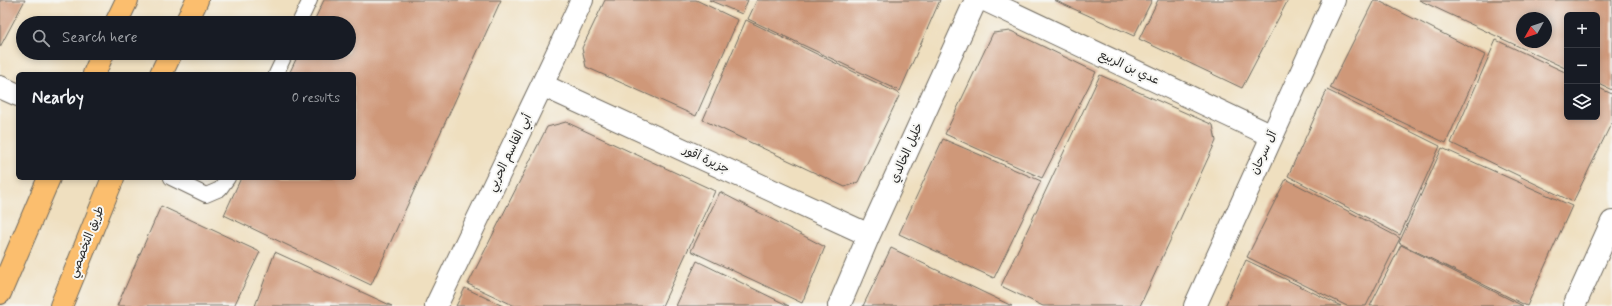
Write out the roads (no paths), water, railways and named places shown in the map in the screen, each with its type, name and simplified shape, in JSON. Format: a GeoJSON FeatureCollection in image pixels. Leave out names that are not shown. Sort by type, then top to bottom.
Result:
{"type":"FeatureCollection","features":[{"type":"Feature","properties":{"kind":"main road"},"geometry":{"type":"LineString","coordinates":[[119,16],[127,0]]}},
{"type":"Feature","properties":{"kind":"main road"},"geometry":{"type":"LineString","coordinates":[[189,16],[197,0]]}},
{"type":"Feature","properties":{"kind":"main road"},"geometry":{"type":"LineString","coordinates":[[95,72],[100,60]]}},
{"type":"Feature","properties":{"kind":"main road"},"geometry":{"type":"LineString","coordinates":[[162,72],[168,60]]}},
{"type":"Feature","properties":{"kind":"main road"},"geometry":{"type":"LineString","coordinates":[[0,293],[48,180]]}},
{"type":"Feature","properties":{"kind":"main road","name":"طريق التخصصي"},"geometry":{"type":"LineString","coordinates":[[61,306],[112,180]]}},
{"type":"Feature","properties":{"kind":"street","name":"أبي القاسم الحربي"},"geometry":{"type":"LineString","coordinates":[[436,306],[582,0]]}},
{"type":"Feature","properties":{"kind":"street","name":"خليل الخالدي"},"geometry":{"type":"LineString","coordinates":[[839,306],[869,235],[976,0]]}},
{"type":"Feature","properties":{"kind":"street","name":"عدي بن الربيع"},"geometry":{"type":"LineString","coordinates":[[985,0],[1272,136]]}},
{"type":"Feature","properties":{"kind":"street","name":"آل سرحان"},"geometry":{"type":"LineString","coordinates":[[1195,306],[1334,0]]}},
{"type":"Feature","properties":{"kind":"street","name":"جزيرة أقور"},"geometry":{"type":"LineString","coordinates":[[542,85],[869,235]]}},
{"type":"Feature","properties":{"kind":"street"},"geometry":{"type":"LineString","coordinates":[[0,86],[16,94]]}},
{"type":"Feature","properties":{"kind":"street"},"geometry":{"type":"LineString","coordinates":[[1574,306],[1612,222]]}},
{"type":"Feature","properties":{"kind":"lane"},"geometry":{"type":"LineString","coordinates":[[302,16],[310,0]]}},
{"type":"Feature","properties":{"kind":"lane"},"geometry":{"type":"LineString","coordinates":[[277,72],[283,60]]}},
{"type":"Feature","properties":{"kind":"lane"},"geometry":{"type":"LineString","coordinates":[[175,180],[206,195],[220,189],[227,180]]}}]}
